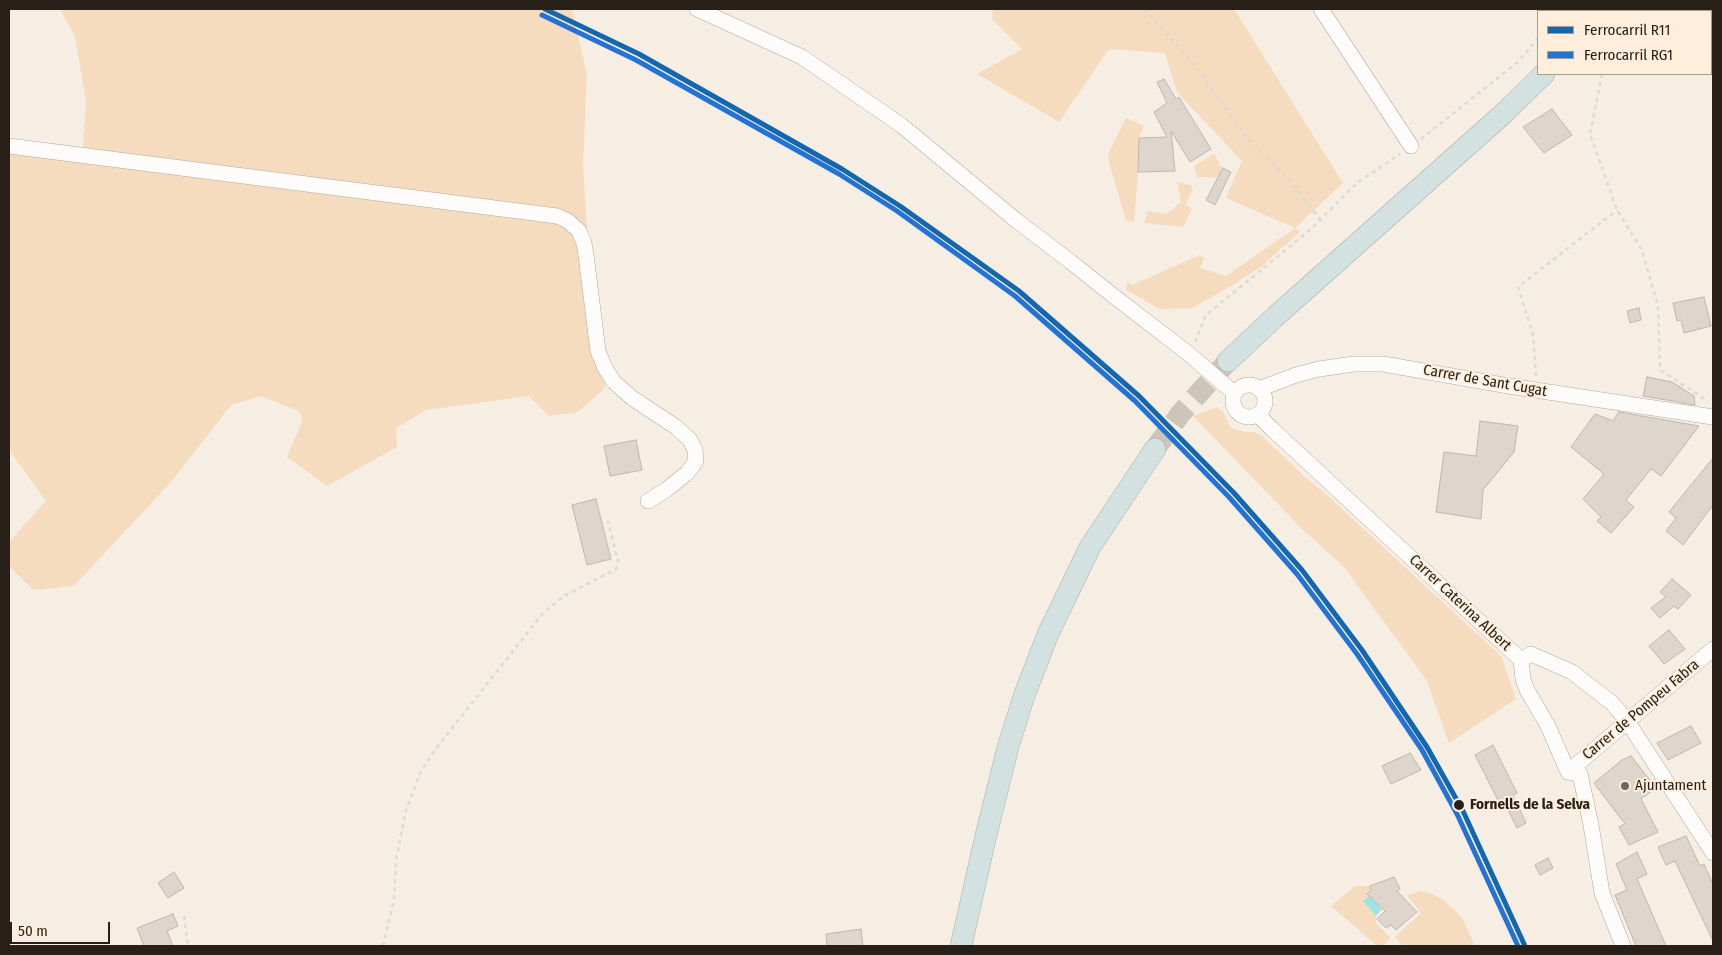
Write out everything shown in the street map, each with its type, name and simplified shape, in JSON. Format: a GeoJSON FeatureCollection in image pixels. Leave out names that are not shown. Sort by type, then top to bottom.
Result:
{"type":"FeatureCollection","features":[{"type":"Feature","properties":{"kind":"highway"},"geometry":{"type":"LineString","coordinates":[[1228,361],[1503,114],[1543,75]]}},
{"type":"Feature","properties":{"kind":"highway"},"geometry":{"type":"LineString","coordinates":[[960,946],[1008,747],[1024,696],[1048,634],[1090,547],[1155,449]]}},
{"type":"Feature","properties":{"kind":"street"},"geometry":{"type":"LineString","coordinates":[[696,9],[802,57],[901,125],[1017,221],[1189,354],[1234,393]]}},
{"type":"Feature","properties":{"kind":"street"},"geometry":{"type":"LineString","coordinates":[[1320,9],[1411,146]]}},
{"type":"Feature","properties":{"kind":"street"},"geometry":{"type":"LineString","coordinates":[[9,146],[557,216],[568,221],[579,231],[584,243],[598,351],[605,368],[614,382],[632,398],[676,427],[690,440],[695,450],[696,461],[687,473],[666,490],[648,501]]}},
{"type":"Feature","properties":{"kind":"street","name":"Carrer de Sant Cugat"},"geometry":{"type":"LineString","coordinates":[[1259,389],[1296,375],[1354,364],[1383,364],[1713,417]]}},
{"type":"Feature","properties":{"kind":"street"},"geometry":{"type":"LineString","coordinates":[[1246,385],[1255,386],[1259,389],[1265,402],[1262,411],[1250,418],[1237,414],[1233,406],[1232,397],[1234,393],[1246,385]]}},
{"type":"Feature","properties":{"kind":"street","name":"Carrer Caterina Albert"},"geometry":{"type":"LineString","coordinates":[[1258,414],[1521,660],[1523,679],[1527,690],[1548,726],[1568,772],[1580,774],[1592,825],[1602,893],[1623,946]]}},
{"type":"Feature","properties":{"kind":"street","name":"Carrer de Pompeu Fabra"},"geometry":{"type":"LineString","coordinates":[[1568,772],[1713,649]]}},
{"type":"Feature","properties":{"kind":"street"},"geometry":{"type":"LineString","coordinates":[[1521,660],[1531,654],[1572,672],[1612,704],[1627,721],[1713,853]]}},
{"type":"Feature","properties":{"kind":"path"},"geometry":{"type":"LineString","coordinates":[[1144,9],[1193,63],[1247,138],[1294,185],[1320,219]]}},
{"type":"Feature","properties":{"kind":"path"},"geometry":{"type":"LineString","coordinates":[[1189,354],[1206,315],[1310,230],[1357,182],[1426,136],[1518,62],[1537,39]]}},
{"type":"Feature","properties":{"kind":"path"},"geometry":{"type":"LineString","coordinates":[[1602,75],[1590,134],[1617,210],[1642,250],[1658,306],[1660,370],[1713,405]]}},
{"type":"Feature","properties":{"kind":"path"},"geometry":{"type":"LineString","coordinates":[[1538,390],[1533,334],[1518,287],[1617,210]]}},
{"type":"Feature","properties":{"kind":"path"},"geometry":{"type":"LineString","coordinates":[[383,946],[394,900],[396,860],[406,810],[421,771],[438,746],[543,613],[564,596],[616,569],[618,561],[608,521]]}},
{"type":"Feature","properties":{"kind":"path"},"geometry":{"type":"LineString","coordinates":[[184,916],[188,946]]}},
{"type":"Feature","properties":{"kind":"shaded area"},"geometry":{"type":"Polygon","coordinates":[[[60,9],[572,9],[587,75],[583,165],[591,289],[605,388],[578,412],[549,416],[529,396],[426,410],[396,428],[397,447],[327,486],[287,457],[303,419],[298,411],[261,396],[231,405],[171,482],[74,586],[33,590],[9,566],[9,542],[46,501],[9,450],[9,154],[83,147],[86,100],[75,37],[60,9]]]}},
{"type":"Feature","properties":{"kind":"shaded area"},"geometry":{"type":"Polygon","coordinates":[[[993,9],[1234,9],[1343,183],[1295,228],[1226,198],[1242,161],[1177,92],[1165,53],[1109,49],[1059,122],[977,74],[1022,49],[992,19],[993,9]]]}},
{"type":"Feature","properties":{"kind":"shaded area"},"geometry":{"type":"Polygon","coordinates":[[[1126,118],[1144,126],[1139,138],[1134,222],[1126,221],[1108,154],[1126,118]]]}},
{"type":"Feature","properties":{"kind":"shaded area"},"geometry":{"type":"Polygon","coordinates":[[[1214,154],[1228,178],[1197,177],[1194,166],[1214,154]]]}},
{"type":"Feature","properties":{"kind":"shaded area"},"geometry":{"type":"Polygon","coordinates":[[[1177,182],[1191,185],[1193,190],[1185,205],[1192,208],[1183,227],[1144,223],[1148,211],[1167,214],[1181,202],[1177,182]]]}},
{"type":"Feature","properties":{"kind":"shaded area"},"geometry":{"type":"Polygon","coordinates":[[[1295,228],[1301,231],[1262,266],[1192,308],[1160,309],[1126,290],[1127,282],[1132,285],[1200,255],[1204,258],[1200,268],[1226,276],[1295,228]]]}},
{"type":"Feature","properties":{"kind":"shaded area"},"geometry":{"type":"Polygon","coordinates":[[[1217,407],[1223,412],[1231,428],[1244,432],[1254,432],[1262,436],[1501,656],[1516,699],[1449,743],[1427,681],[1344,567],[1302,529],[1193,416],[1217,407]]]}},
{"type":"Feature","properties":{"kind":"shaded area"},"geometry":{"type":"Polygon","coordinates":[[[1355,886],[1370,886],[1369,896],[1363,901],[1376,916],[1375,922],[1391,938],[1383,946],[1377,946],[1331,906],[1355,886]]]}},
{"type":"Feature","properties":{"kind":"shaded area"},"geometry":{"type":"Polygon","coordinates":[[[1421,891],[1442,899],[1455,910],[1464,921],[1475,946],[1403,946],[1395,937],[1421,913],[1407,895],[1421,891]]]}},
{"type":"Feature","properties":{"kind":"water"},"geometry":{"type":"Polygon","coordinates":[[[1369,896],[1382,909],[1376,916],[1363,901],[1369,896]]]}},
{"type":"Feature","properties":{"kind":"building"},"geometry":{"type":"Polygon","coordinates":[[[1164,79],[1176,99],[1179,97],[1211,149],[1190,162],[1171,131],[1175,171],[1138,172],[1139,138],[1167,137],[1154,112],[1167,103],[1157,82],[1164,79]]]}},
{"type":"Feature","properties":{"kind":"building"},"geometry":{"type":"Polygon","coordinates":[[[1552,109],[1572,135],[1544,153],[1523,127],[1552,109]]]}},
{"type":"Feature","properties":{"kind":"building"},"geometry":{"type":"Polygon","coordinates":[[[1223,168],[1231,172],[1215,205],[1206,200],[1223,168]]]}},
{"type":"Feature","properties":{"kind":"building"},"geometry":{"type":"Polygon","coordinates":[[[1704,297],[1711,326],[1684,333],[1681,320],[1677,321],[1673,303],[1704,297]]]}},
{"type":"Feature","properties":{"kind":"building"},"geometry":{"type":"Polygon","coordinates":[[[1639,308],[1641,320],[1630,323],[1627,311],[1639,308]]]}},
{"type":"Feature","properties":{"kind":"building"},"geometry":{"type":"Polygon","coordinates":[[[1647,377],[1672,382],[1694,396],[1695,405],[1643,396],[1647,377]]]}},
{"type":"Feature","properties":{"kind":"building"},"geometry":{"type":"Polygon","coordinates":[[[1619,412],[1699,426],[1661,476],[1651,469],[1626,500],[1634,507],[1611,533],[1597,521],[1601,517],[1583,499],[1604,474],[1571,447],[1595,414],[1613,421],[1619,412]]]}},
{"type":"Feature","properties":{"kind":"building"},"geometry":{"type":"Polygon","coordinates":[[[1480,421],[1518,426],[1514,452],[1483,490],[1481,519],[1436,512],[1444,452],[1476,456],[1480,421]]]}},
{"type":"Feature","properties":{"kind":"building"},"geometry":{"type":"Polygon","coordinates":[[[636,440],[642,470],[610,476],[604,446],[636,440]]]}},
{"type":"Feature","properties":{"kind":"building"},"geometry":{"type":"Polygon","coordinates":[[[1713,458],[1713,505],[1683,545],[1666,531],[1676,518],[1669,512],[1713,458]]]}},
{"type":"Feature","properties":{"kind":"building"},"geometry":{"type":"Polygon","coordinates":[[[596,499],[611,559],[587,565],[572,505],[596,499]]]}},
{"type":"Feature","properties":{"kind":"building"},"geometry":{"type":"Polygon","coordinates":[[[1672,579],[1691,595],[1678,609],[1674,606],[1660,618],[1651,608],[1666,597],[1660,592],[1672,579]]]}},
{"type":"Feature","properties":{"kind":"building"},"geometry":{"type":"Polygon","coordinates":[[[1669,630],[1685,649],[1664,664],[1649,646],[1669,630]]]}},
{"type":"Feature","properties":{"kind":"building"},"geometry":{"type":"Polygon","coordinates":[[[1691,726],[1701,743],[1668,760],[1657,743],[1691,726]]]}},
{"type":"Feature","properties":{"kind":"building"},"geometry":{"type":"Polygon","coordinates":[[[1493,745],[1517,793],[1513,795],[1526,823],[1517,828],[1503,800],[1499,802],[1475,755],[1493,745]]]}},
{"type":"Feature","properties":{"kind":"building"},"geometry":{"type":"Polygon","coordinates":[[[1410,753],[1421,770],[1391,784],[1382,766],[1410,753]]]}},
{"type":"Feature","properties":{"kind":"building","name":"Ajuntament"},"geometry":{"type":"Polygon","coordinates":[[[1631,756],[1656,788],[1641,799],[1658,832],[1629,845],[1619,827],[1625,824],[1594,783],[1622,760],[1631,756]]]}},
{"type":"Feature","properties":{"kind":"building"},"geometry":{"type":"Polygon","coordinates":[[[1686,836],[1700,866],[1704,864],[1713,884],[1713,941],[1675,861],[1666,865],[1658,847],[1686,836]]]}},
{"type":"Feature","properties":{"kind":"building"},"geometry":{"type":"Polygon","coordinates":[[[1637,852],[1647,874],[1637,879],[1666,946],[1636,946],[1615,895],[1627,890],[1616,864],[1637,852]]]}},
{"type":"Feature","properties":{"kind":"building"},"geometry":{"type":"Polygon","coordinates":[[[1548,858],[1553,868],[1540,875],[1535,865],[1548,858]]]}},
{"type":"Feature","properties":{"kind":"building"},"geometry":{"type":"Polygon","coordinates":[[[174,872],[184,888],[168,898],[158,883],[174,872]]]}},
{"type":"Feature","properties":{"kind":"building"},"geometry":{"type":"Polygon","coordinates":[[[1394,877],[1400,889],[1397,891],[1417,912],[1396,930],[1391,925],[1386,928],[1377,919],[1385,911],[1367,894],[1371,890],[1370,886],[1394,877]]]}},
{"type":"Feature","properties":{"kind":"building"},"geometry":{"type":"Polygon","coordinates":[[[173,914],[178,926],[167,931],[173,946],[144,946],[137,928],[173,914]]]}},
{"type":"Feature","properties":{"kind":"building"},"geometry":{"type":"Polygon","coordinates":[[[861,929],[863,946],[827,946],[826,934],[861,929]]]}},
{"type":"Feature","properties":{"kind":"tunnel"},"geometry":{"type":"LineString","coordinates":[[1155,449],[1181,413],[1228,361]]}},
{"type":"Feature","properties":{"kind":"rail line","name":"R11"},"geometry":{"type":"LineString","coordinates":[[545,9],[639,54],[842,169],[900,206],[1019,291],[1139,396],[1234,493],[1302,570],[1362,650],[1427,747],[1463,811],[1525,946]]}},
{"type":"Feature","properties":{"kind":"rail line","name":"RG1"},"geometry":{"type":"LineString","coordinates":[[542,15],[636,60],[839,174],[897,211],[1015,296],[1135,401],[1229,497],[1297,574],[1357,654],[1422,750],[1457,814],[1518,946]]}},
{"type":"Feature","properties":{"kind":"place","name":"Ajuntament"},"geometry":{"type":"Point","coordinates":[1625,786]}},
{"type":"Feature","properties":{"kind":"place","name":"Fornells de la Selva"},"geometry":{"type":"Point","coordinates":[1459,805]}}]}
